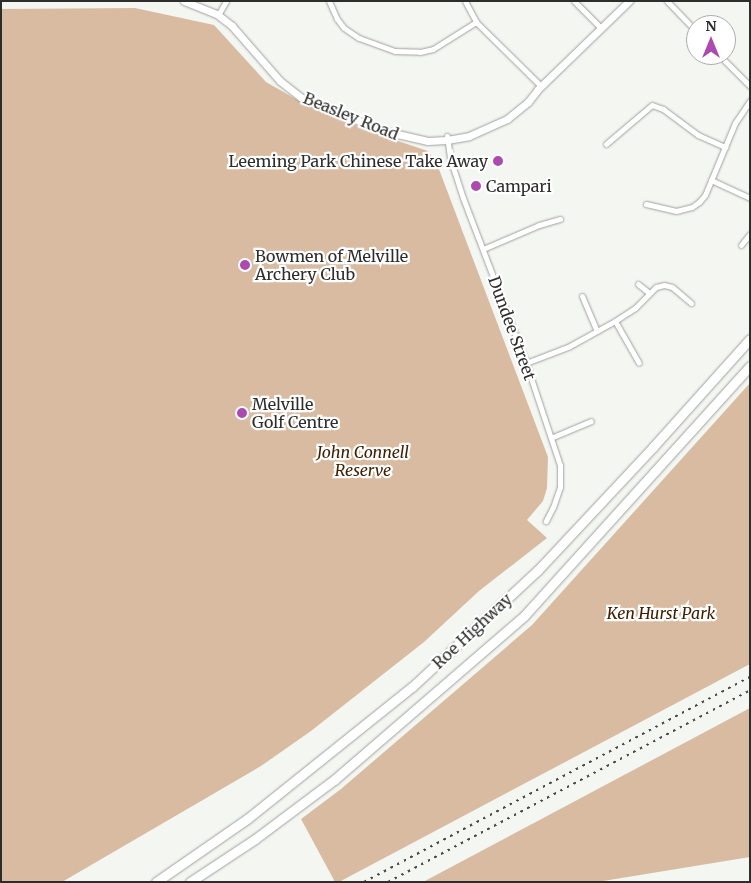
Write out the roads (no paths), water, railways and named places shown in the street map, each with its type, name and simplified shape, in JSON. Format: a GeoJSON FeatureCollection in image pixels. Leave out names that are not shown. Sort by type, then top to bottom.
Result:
{"type":"FeatureCollection","features":[{"type":"Feature","properties":{"kind":"highway","name":"Roe Highway"},"geometry":{"type":"LineString","coordinates":[[156,882],[248,819],[412,687],[538,570],[653,448],[750,339]]}},
{"type":"Feature","properties":{"kind":"highway","name":"Roe Highway"},"geometry":{"type":"LineString","coordinates":[[190,882],[255,839],[334,780],[524,616],[750,366]]}},
{"type":"Feature","properties":{"kind":"main road","name":"Beasley Road"},"geometry":{"type":"LineString","coordinates":[[184,1],[219,13]]}},
{"type":"Feature","properties":{"kind":"main road","name":"Beasley Road"},"geometry":{"type":"LineString","coordinates":[[199,1],[219,13],[251,38],[281,75],[305,94],[392,130],[420,136],[447,138],[485,126],[504,116],[539,87],[629,1]]}},
{"type":"Feature","properties":{"kind":"street"},"geometry":{"type":"LineString","coordinates":[[219,13],[226,1]]}},
{"type":"Feature","properties":{"kind":"street"},"geometry":{"type":"LineString","coordinates":[[329,1],[337,19],[348,31],[359,38],[395,51],[420,52],[433,49],[476,22]]}},
{"type":"Feature","properties":{"kind":"street"},"geometry":{"type":"LineString","coordinates":[[465,1],[476,22],[539,87]]}},
{"type":"Feature","properties":{"kind":"street"},"geometry":{"type":"LineString","coordinates":[[574,1],[601,28]]}},
{"type":"Feature","properties":{"kind":"street"},"geometry":{"type":"LineString","coordinates":[[667,1],[686,21]]}},
{"type":"Feature","properties":{"kind":"street"},"geometry":{"type":"LineString","coordinates":[[729,65],[750,86]]}},
{"type":"Feature","properties":{"kind":"street"},"geometry":{"type":"LineString","coordinates":[[646,204],[669,211],[684,210],[699,202],[712,180],[738,118],[750,102]]}},
{"type":"Feature","properties":{"kind":"street"},"geometry":{"type":"LineString","coordinates":[[606,144],[652,105],[663,109],[698,135],[725,147]]}},
{"type":"Feature","properties":{"kind":"street","name":"Dundee Street"},"geometry":{"type":"LineString","coordinates":[[447,138],[453,167],[553,437],[560,465],[561,480],[553,507],[546,521]]}},
{"type":"Feature","properties":{"kind":"street"},"geometry":{"type":"LineString","coordinates":[[712,180],[750,198]]}},
{"type":"Feature","properties":{"kind":"street"},"geometry":{"type":"LineString","coordinates":[[483,248],[539,225],[560,219]]}},
{"type":"Feature","properties":{"kind":"street"},"geometry":{"type":"LineString","coordinates":[[741,246],[750,234]]}},
{"type":"Feature","properties":{"kind":"street"},"geometry":{"type":"LineString","coordinates":[[638,284],[649,293]]}},
{"type":"Feature","properties":{"kind":"street"},"geometry":{"type":"LineString","coordinates":[[526,363],[568,347],[615,321],[635,308],[649,293],[664,285],[672,287],[691,303]]}},
{"type":"Feature","properties":{"kind":"street"},"geometry":{"type":"LineString","coordinates":[[582,296],[597,331]]}},
{"type":"Feature","properties":{"kind":"street"},"geometry":{"type":"LineString","coordinates":[[615,321],[639,363]]}},
{"type":"Feature","properties":{"kind":"street"},"geometry":{"type":"LineString","coordinates":[[553,437],[591,421]]}},
{"type":"Feature","properties":{"kind":"railway"},"geometry":{"type":"LineString","coordinates":[[364,882],[750,677]]}},
{"type":"Feature","properties":{"kind":"railway"},"geometry":{"type":"LineString","coordinates":[[388,882],[750,690]]}},
{"type":"Feature","properties":{"kind":"place","name":"Leeming Park Chinese Take Away"},"geometry":{"type":"Point","coordinates":[498,161]}},
{"type":"Feature","properties":{"kind":"place","name":"Campari"},"geometry":{"type":"Point","coordinates":[476,186]}},
{"type":"Feature","properties":{"kind":"place","name":"Bowmen of Melville Archery Club"},"geometry":{"type":"Point","coordinates":[245,265]}},
{"type":"Feature","properties":{"kind":"place","name":"Melville Golf Centre"},"geometry":{"type":"Point","coordinates":[242,413]}},
{"type":"Feature","properties":{"kind":"park label","name":"John Connell Reserve"},"geometry":{"type":"Point","coordinates":[363,461]}},
{"type":"Feature","properties":{"kind":"park label","name":"Ken Hurst Park"},"geometry":{"type":"Point","coordinates":[661,613]}}]}
